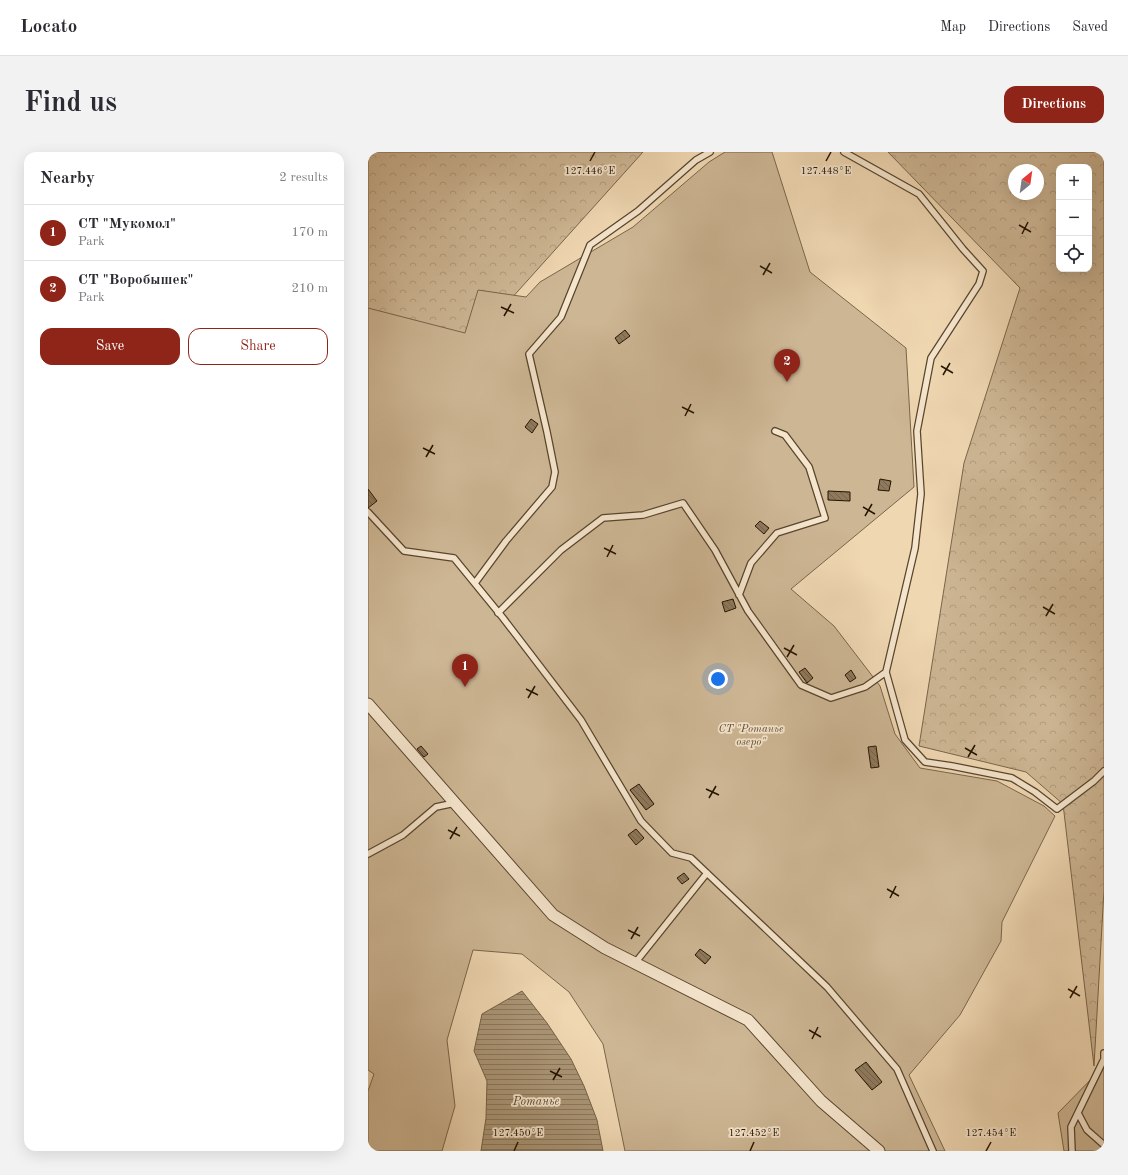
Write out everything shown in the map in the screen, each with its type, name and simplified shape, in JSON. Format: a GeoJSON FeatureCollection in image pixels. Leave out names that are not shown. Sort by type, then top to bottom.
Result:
{"type":"FeatureCollection","features":[{"type":"Feature","properties":{"kind":"street"},"geometry":{"type":"LineString","coordinates":[[368,704],[553,915],[605,948],[748,1020],[821,1101],[879,1151]]}},
{"type":"Feature","properties":{"kind":"lane"},"geometry":{"type":"LineString","coordinates":[[475,583],[506,541],[552,487],[555,472],[529,354],[561,316],[590,245],[638,211],[696,160],[710,152]]}},
{"type":"Feature","properties":{"kind":"lane"},"geometry":{"type":"LineString","coordinates":[[844,152],[919,194],[982,271],[979,284],[931,358],[916,431],[921,494],[915,548],[886,672],[905,740],[926,762],[1012,778],[1057,809],[1094,781],[1104,771]]}},
{"type":"Feature","properties":{"kind":"lane"},"geometry":{"type":"LineString","coordinates":[[739,595],[751,563],[776,533],[825,518],[809,467],[785,435],[775,431]]}},
{"type":"Feature","properties":{"kind":"lane"},"geometry":{"type":"LineString","coordinates":[[498,613],[562,550],[603,518],[643,515],[683,504],[715,550],[748,611],[801,684],[831,698],[865,687],[886,672]]}},
{"type":"Feature","properties":{"kind":"lane"},"geometry":{"type":"LineString","coordinates":[[368,512],[404,551],[454,558],[582,720],[641,821],[672,853],[691,858],[827,987],[896,1069],[933,1151]]}},
{"type":"Feature","properties":{"kind":"lane"},"geometry":{"type":"LineString","coordinates":[[368,854],[403,835],[436,808],[455,803]]}},
{"type":"Feature","properties":{"kind":"lane"},"geometry":{"type":"LineString","coordinates":[[635,963],[707,873]]}},
{"type":"Feature","properties":{"kind":"lane"},"geometry":{"type":"LineString","coordinates":[[1072,1151],[1071,1127],[1104,1059],[1104,1053]]}},
{"type":"Feature","properties":{"kind":"lane"},"geometry":{"type":"LineString","coordinates":[[1078,1113],[1087,1130],[1104,1145]]}},
{"type":"Feature","properties":{"kind":"green space"},"geometry":{"type":"Polygon","coordinates":[[[368,152],[643,152],[368,458],[368,152]]]}},
{"type":"Feature","properties":{"kind":"green space","name":"СТ \"Ротанье озеро\""},"geometry":{"type":"Polygon","coordinates":[[[725,152],[772,152],[810,272],[906,348],[914,487],[791,589],[834,626],[880,686],[895,734],[920,768],[997,781],[1044,806],[1055,816],[1002,922],[1001,941],[960,1015],[909,1075],[945,1151],[625,1151],[603,1044],[569,992],[522,954],[473,950],[447,1040],[455,1106],[442,1151],[368,1151],[368,1091],[374,1074],[368,1070],[368,308],[465,333],[478,290],[526,297],[540,282],[633,227],[709,162],[725,152]]]}},
{"type":"Feature","properties":{"kind":"green space"},"geometry":{"type":"Polygon","coordinates":[[[888,152],[1104,152],[1104,890],[1094,1066],[1063,804],[1026,772],[919,746],[964,463],[1020,288],[888,152]]]}},
{"type":"Feature","properties":{"kind":"green space"},"geometry":{"type":"Polygon","coordinates":[[[1104,1066],[1104,1151],[1064,1151],[1058,1113],[1104,1066]]]}},
{"type":"Feature","properties":{"kind":"water","name":"Ротанье"},"geometry":{"type":"Polygon","coordinates":[[[522,991],[547,1023],[571,1059],[584,1086],[597,1120],[603,1151],[481,1151],[486,1118],[487,1081],[474,1051],[482,1014],[522,991]]]}},
{"type":"Feature","properties":{"kind":"building"},"geometry":{"type":"Polygon","coordinates":[[[625,330],[630,336],[619,344],[615,338],[625,330]]]}},
{"type":"Feature","properties":{"kind":"building"},"geometry":{"type":"Polygon","coordinates":[[[531,419],[538,424],[532,433],[525,427],[531,419]]]}},
{"type":"Feature","properties":{"kind":"building"},"geometry":{"type":"Polygon","coordinates":[[[880,479],[891,481],[889,491],[878,490],[880,479]]]}},
{"type":"Feature","properties":{"kind":"building"},"geometry":{"type":"Polygon","coordinates":[[[368,489],[377,501],[368,508],[368,489]]]}},
{"type":"Feature","properties":{"kind":"building"},"geometry":{"type":"Polygon","coordinates":[[[828,491],[850,492],[850,501],[828,500],[828,491]]]}},
{"type":"Feature","properties":{"kind":"building"},"geometry":{"type":"Polygon","coordinates":[[[760,521],[769,528],[764,534],[755,526],[760,521]]]}},
{"type":"Feature","properties":{"kind":"building"},"geometry":{"type":"Polygon","coordinates":[[[733,599],[736,608],[725,612],[722,602],[733,599]]]}},
{"type":"Feature","properties":{"kind":"building"},"geometry":{"type":"Polygon","coordinates":[[[805,668],[813,678],[807,683],[799,672],[805,668]]]}},
{"type":"Feature","properties":{"kind":"building"},"geometry":{"type":"Polygon","coordinates":[[[851,670],[856,678],[850,682],[845,675],[851,670]]]}},
{"type":"Feature","properties":{"kind":"building"},"geometry":{"type":"Polygon","coordinates":[[[421,746],[428,754],[424,757],[417,749],[421,746]]]}},
{"type":"Feature","properties":{"kind":"building"},"geometry":{"type":"Polygon","coordinates":[[[876,746],[879,767],[871,768],[868,747],[876,746]]]}},
{"type":"Feature","properties":{"kind":"building"},"geometry":{"type":"Polygon","coordinates":[[[639,784],[654,804],[646,810],[630,790],[639,784]]]}},
{"type":"Feature","properties":{"kind":"building"},"geometry":{"type":"Polygon","coordinates":[[[636,829],[644,838],[636,845],[628,835],[636,829]]]}},
{"type":"Feature","properties":{"kind":"building"},"geometry":{"type":"Polygon","coordinates":[[[684,873],[689,879],[682,884],[677,878],[684,873]]]}},
{"type":"Feature","properties":{"kind":"building"},"geometry":{"type":"Polygon","coordinates":[[[700,949],[711,957],[705,964],[695,955],[700,949]]]}},
{"type":"Feature","properties":{"kind":"building"},"geometry":{"type":"Polygon","coordinates":[[[866,1062],[882,1082],[872,1090],[855,1070],[866,1062]]]}},
{"type":"Feature","properties":{"kind":"place","name":"СТ \"Воробышек\""},"geometry":{"type":"Point","coordinates":[787,382]}},
{"type":"Feature","properties":{"kind":"place","name":"СТ \"Мукомол\""},"geometry":{"type":"Point","coordinates":[465,687]}}]}
